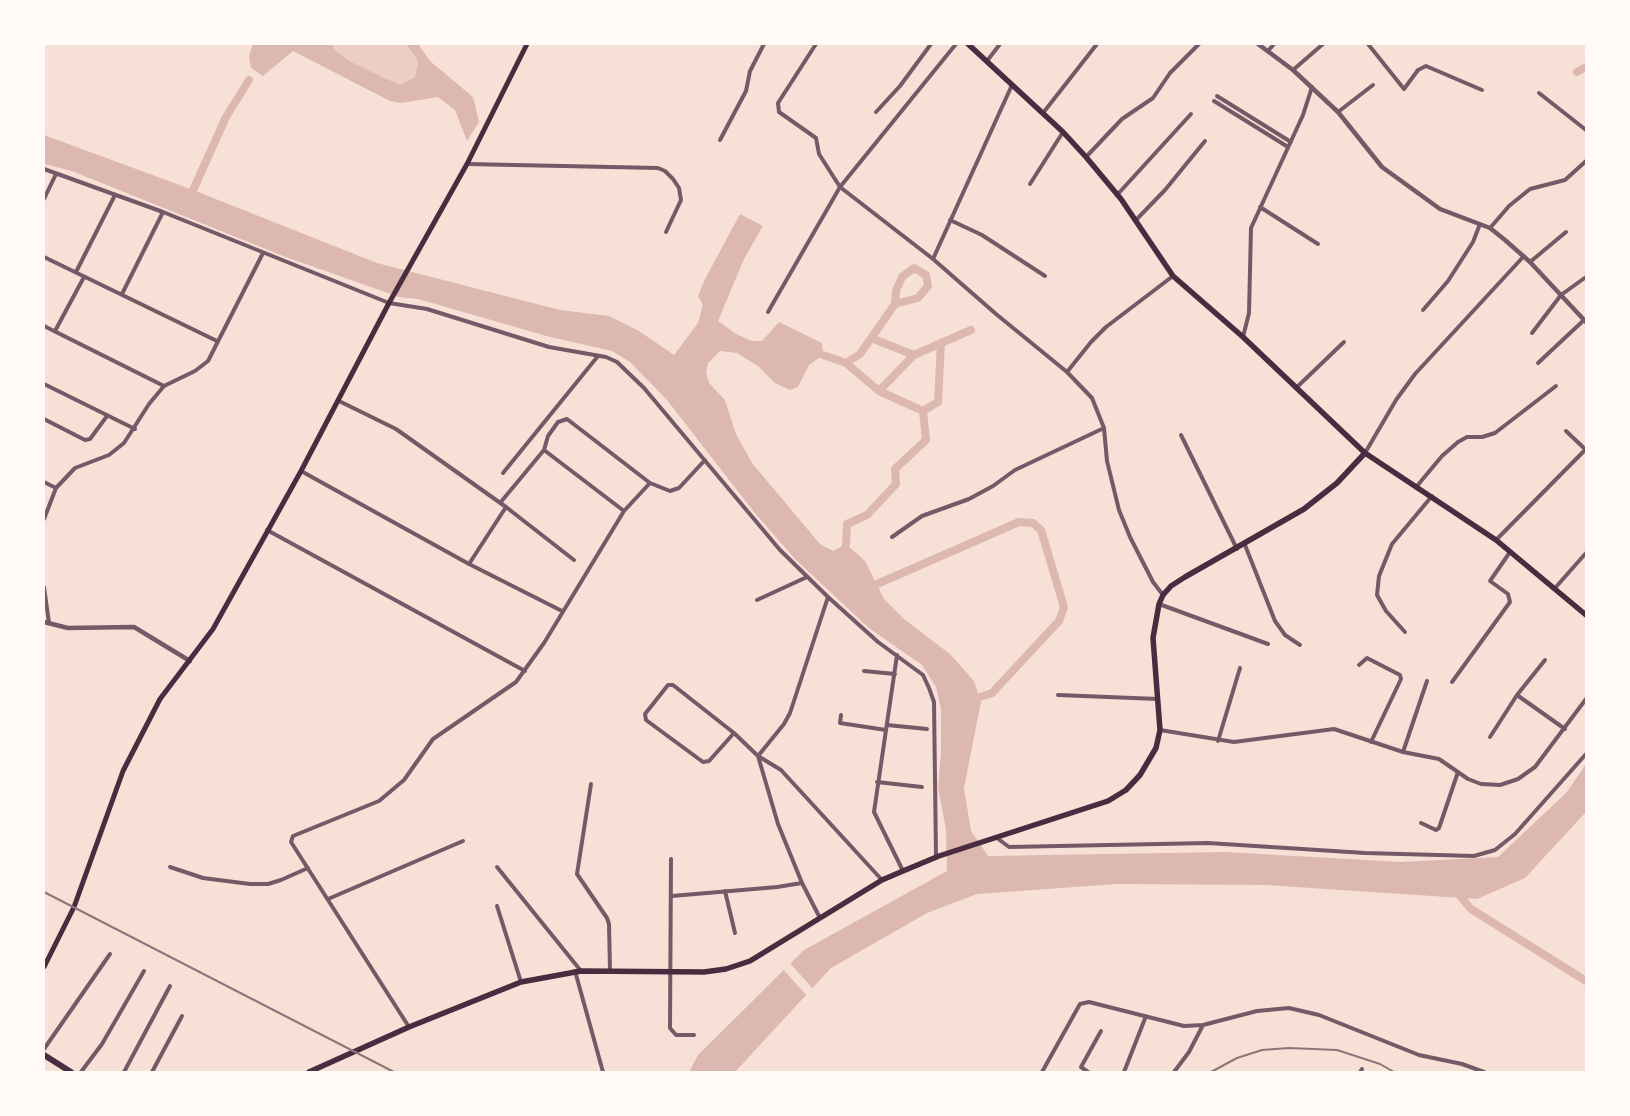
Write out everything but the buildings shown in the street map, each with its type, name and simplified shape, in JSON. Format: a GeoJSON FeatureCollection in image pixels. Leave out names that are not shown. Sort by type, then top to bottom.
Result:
{"type":"FeatureCollection","features":[{"type":"Feature","properties":{"kind":"highway"},"geometry":{"type":"LineString","coordinates":[[44,1055],[71,1072]]}},
{"type":"Feature","properties":{"kind":"main road"},"geometry":{"type":"LineString","coordinates":[[44,967],[74,908],[123,771],[160,699],[213,629],[339,401],[389,303],[468,164],[527,44]]}},
{"type":"Feature","properties":{"kind":"main road"},"geometry":{"type":"LineString","coordinates":[[968,44],[1063,132],[1086,157],[1117,195],[1173,276],[1243,337],[1365,453],[1496,540],[1586,616]]}},
{"type":"Feature","properties":{"kind":"main road"},"geometry":{"type":"LineString","coordinates":[[309,1072],[408,1027],[522,982],[578,971],[704,972],[726,969],[750,961],[772,950],[882,880],[938,856],[1108,801],[1126,790],[1140,776],[1152,755],[1160,730],[1154,638],[1159,604],[1163,595],[1171,586],[1185,577],[1304,510],[1337,483],[1365,453]]}},
{"type":"Feature","properties":{"kind":"street"},"geometry":{"type":"LineString","coordinates":[[720,140],[746,91],[750,71],[764,44]]}},
{"type":"Feature","properties":{"kind":"street"},"geometry":{"type":"LineString","coordinates":[[816,44],[778,103],[779,112],[816,138],[819,154],[840,187],[933,259],[1067,372],[1092,398],[1104,428],[1107,461],[1120,510],[1130,537],[1153,582],[1163,595]]}},
{"type":"Feature","properties":{"kind":"street"},"geometry":{"type":"LineString","coordinates":[[876,112],[900,86],[931,44]]}},
{"type":"Feature","properties":{"kind":"street"},"geometry":{"type":"LineString","coordinates":[[768,312],[840,187],[956,44]]}},
{"type":"Feature","properties":{"kind":"street"},"geometry":{"type":"LineString","coordinates":[[987,61],[1000,44]]}},
{"type":"Feature","properties":{"kind":"street"},"geometry":{"type":"LineString","coordinates":[[1043,114],[1097,44]]}},
{"type":"Feature","properties":{"kind":"street"},"geometry":{"type":"LineString","coordinates":[[1086,157],[1122,119],[1153,98],[1170,73],[1198,44]]}},
{"type":"Feature","properties":{"kind":"street"},"geometry":{"type":"LineString","coordinates":[[1258,44],[1293,70],[1338,112],[1382,167],[1440,209],[1490,228],[1524,256],[1585,321],[1538,363]]}},
{"type":"Feature","properties":{"kind":"street"},"geometry":{"type":"LineString","coordinates":[[1268,51],[1274,44]]}},
{"type":"Feature","properties":{"kind":"street"},"geometry":{"type":"LineString","coordinates":[[1293,70],[1323,44]]}},
{"type":"Feature","properties":{"kind":"street"},"geometry":{"type":"LineString","coordinates":[[1368,44],[1404,89],[1418,70],[1426,66],[1482,90]]}},
{"type":"Feature","properties":{"kind":"street"},"geometry":{"type":"LineString","coordinates":[[933,259],[1012,85]]}},
{"type":"Feature","properties":{"kind":"street"},"geometry":{"type":"LineString","coordinates":[[1338,112],[1373,85]]}},
{"type":"Feature","properties":{"kind":"street"},"geometry":{"type":"LineString","coordinates":[[1243,337],[1249,313],[1251,228],[1303,115],[1312,87]]}},
{"type":"Feature","properties":{"kind":"street"},"geometry":{"type":"LineString","coordinates":[[1539,93],[1586,130]]}},
{"type":"Feature","properties":{"kind":"street"},"geometry":{"type":"LineString","coordinates":[[1217,96],[1291,142]]}},
{"type":"Feature","properties":{"kind":"street"},"geometry":{"type":"LineString","coordinates":[[1214,101],[1288,147]]}},
{"type":"Feature","properties":{"kind":"street"},"geometry":{"type":"LineString","coordinates":[[1117,195],[1191,114]]}},
{"type":"Feature","properties":{"kind":"street"},"geometry":{"type":"LineString","coordinates":[[1030,184],[1063,132]]}},
{"type":"Feature","properties":{"kind":"street"},"geometry":{"type":"LineString","coordinates":[[1135,220],[1165,190],[1205,141]]}},
{"type":"Feature","properties":{"kind":"street"},"geometry":{"type":"LineString","coordinates":[[1490,228],[1509,206],[1530,189],[1565,180],[1586,161]]}},
{"type":"Feature","properties":{"kind":"street"},"geometry":{"type":"LineString","coordinates":[[468,164],[658,168],[665,171],[673,179],[679,188],[681,200],[666,232]]}},
{"type":"Feature","properties":{"kind":"street"},"geometry":{"type":"LineString","coordinates":[[44,169],[163,212],[389,303],[427,309],[549,347],[606,357],[617,362],[637,382],[705,460],[780,550],[878,642],[923,675],[934,702],[938,856]]}},
{"type":"Feature","properties":{"kind":"street"},"geometry":{"type":"LineString","coordinates":[[44,198],[56,174]]}},
{"type":"Feature","properties":{"kind":"street"},"geometry":{"type":"LineString","coordinates":[[76,272],[115,195]]}},
{"type":"Feature","properties":{"kind":"street"},"geometry":{"type":"LineString","coordinates":[[1260,207],[1318,244]]}},
{"type":"Feature","properties":{"kind":"street"},"geometry":{"type":"LineString","coordinates":[[122,294],[163,212]]}},
{"type":"Feature","properties":{"kind":"street"},"geometry":{"type":"LineString","coordinates":[[950,220],[982,235],[1045,276]]}},
{"type":"Feature","properties":{"kind":"street"},"geometry":{"type":"LineString","coordinates":[[1423,310],[1448,280],[1473,242],[1480,224]]}},
{"type":"Feature","properties":{"kind":"street"},"geometry":{"type":"LineString","coordinates":[[1530,262],[1566,232]]}},
{"type":"Feature","properties":{"kind":"street"},"geometry":{"type":"LineString","coordinates":[[44,520],[56,488],[75,468],[109,456],[124,443],[135,429],[149,404],[164,386],[195,371],[208,362],[263,253]]}},
{"type":"Feature","properties":{"kind":"street"},"geometry":{"type":"LineString","coordinates":[[1365,453],[1396,400],[1415,374],[1524,256]]}},
{"type":"Feature","properties":{"kind":"street"},"geometry":{"type":"LineString","coordinates":[[44,257],[218,341]]}},
{"type":"Feature","properties":{"kind":"street"},"geometry":{"type":"LineString","coordinates":[[55,331],[84,276]]}},
{"type":"Feature","properties":{"kind":"street"},"geometry":{"type":"LineString","coordinates":[[1067,372],[1091,342],[1106,327],[1173,276]]}},
{"type":"Feature","properties":{"kind":"street"},"geometry":{"type":"LineString","coordinates":[[1532,333],[1561,295],[1586,277]]}},
{"type":"Feature","properties":{"kind":"street"},"geometry":{"type":"LineString","coordinates":[[44,326],[164,386]]}},
{"type":"Feature","properties":{"kind":"street"},"geometry":{"type":"LineString","coordinates":[[1296,388],[1344,342]]}},
{"type":"Feature","properties":{"kind":"street"},"geometry":{"type":"LineString","coordinates":[[503,473],[598,356]]}},
{"type":"Feature","properties":{"kind":"street"},"geometry":{"type":"LineString","coordinates":[[44,384],[135,429]]}},
{"type":"Feature","properties":{"kind":"street"},"geometry":{"type":"LineString","coordinates":[[1417,486],[1442,456],[1458,442],[1467,437],[1482,437],[1495,433],[1556,386]]}},
{"type":"Feature","properties":{"kind":"street"},"geometry":{"type":"LineString","coordinates":[[339,401],[396,429],[506,507],[574,560]]}},
{"type":"Feature","properties":{"kind":"street"},"geometry":{"type":"LineString","coordinates":[[44,419],[86,440],[90,439],[107,416]]}},
{"type":"Feature","properties":{"kind":"street"},"geometry":{"type":"LineString","coordinates":[[500,503],[544,450],[548,436],[558,422],[567,419],[650,483],[670,491],[679,488],[705,460]]}},
{"type":"Feature","properties":{"kind":"street"},"geometry":{"type":"LineString","coordinates":[[892,537],[922,516],[969,499],[993,486],[1015,470],[1104,428]]}},
{"type":"Feature","properties":{"kind":"street"},"geometry":{"type":"LineString","coordinates":[[1496,540],[1586,450],[1566,431]]}},
{"type":"Feature","properties":{"kind":"street"},"geometry":{"type":"LineString","coordinates":[[1181,435],[1237,549]]}},
{"type":"Feature","properties":{"kind":"street"},"geometry":{"type":"LineString","coordinates":[[544,450],[624,511]]}},
{"type":"Feature","properties":{"kind":"street"},"geometry":{"type":"LineString","coordinates":[[301,471],[469,564],[562,611]]}},
{"type":"Feature","properties":{"kind":"street"},"geometry":{"type":"LineString","coordinates":[[44,482],[56,488]]}},
{"type":"Feature","properties":{"kind":"street"},"geometry":{"type":"LineString","coordinates":[[408,1027],[292,842],[293,836],[379,801],[404,780],[433,739],[516,682],[525,671],[624,511],[650,483]]}},
{"type":"Feature","properties":{"kind":"street"},"geometry":{"type":"LineString","coordinates":[[1405,632],[1386,611],[1377,594],[1378,576],[1392,544],[1432,496]]}},
{"type":"Feature","properties":{"kind":"street"},"geometry":{"type":"LineString","coordinates":[[469,564],[506,507]]}},
{"type":"Feature","properties":{"kind":"street"},"geometry":{"type":"LineString","coordinates":[[267,530],[525,671]]}},
{"type":"Feature","properties":{"kind":"street"},"geometry":{"type":"LineString","coordinates":[[1245,544],[1275,621],[1285,635],[1300,645]]}},
{"type":"Feature","properties":{"kind":"street"},"geometry":{"type":"LineString","coordinates":[[1452,682],[1510,602],[1508,594],[1490,581],[1510,552]]}},
{"type":"Feature","properties":{"kind":"street"},"geometry":{"type":"LineString","coordinates":[[1555,588],[1586,553]]}},
{"type":"Feature","properties":{"kind":"street"},"geometry":{"type":"LineString","coordinates":[[757,600],[807,577]]}},
{"type":"Feature","properties":{"kind":"street"},"geometry":{"type":"LineString","coordinates":[[44,587],[46,622],[68,628],[134,627],[190,661]]}},
{"type":"Feature","properties":{"kind":"street"},"geometry":{"type":"LineString","coordinates":[[758,756],[784,724],[790,713],[828,597]]}},
{"type":"Feature","properties":{"kind":"street"},"geometry":{"type":"LineString","coordinates":[[1159,604],[1268,644]]}},
{"type":"Feature","properties":{"kind":"street"},"geometry":{"type":"LineString","coordinates":[[897,655],[874,812],[903,871]]}},
{"type":"Feature","properties":{"kind":"street"},"geometry":{"type":"LineString","coordinates":[[1359,665],[1367,658],[1400,675],[1401,679],[1371,742]]}},
{"type":"Feature","properties":{"kind":"street"},"geometry":{"type":"LineString","coordinates":[[1490,737],[1518,695],[1545,660]]}},
{"type":"Feature","properties":{"kind":"street"},"geometry":{"type":"LineString","coordinates":[[1218,741],[1240,668]]}},
{"type":"Feature","properties":{"kind":"street"},"geometry":{"type":"LineString","coordinates":[[864,671],[895,674]]}},
{"type":"Feature","properties":{"kind":"street"},"geometry":{"type":"LineString","coordinates":[[1403,752],[1427,681]]}},
{"type":"Feature","properties":{"kind":"street"},"geometry":{"type":"LineString","coordinates":[[734,733],[709,761],[703,762],[646,720],[645,714],[668,685],[673,685],[734,733],[758,756],[781,770],[882,880]]}},
{"type":"Feature","properties":{"kind":"street"},"geometry":{"type":"LineString","coordinates":[[1518,695],[1565,729]]}},
{"type":"Feature","properties":{"kind":"street"},"geometry":{"type":"LineString","coordinates":[[1058,696],[1158,699]]}},
{"type":"Feature","properties":{"kind":"street"},"geometry":{"type":"LineString","coordinates":[[1160,730],[1218,741],[1250,741],[1334,729],[1403,752],[1439,759],[1481,784],[1500,785],[1518,778],[1535,767],[1586,699]]}},
{"type":"Feature","properties":{"kind":"street"},"geometry":{"type":"LineString","coordinates":[[841,715],[840,723],[927,729]]}},
{"type":"Feature","properties":{"kind":"street"},"geometry":{"type":"LineString","coordinates":[[997,838],[1009,846],[1208,842],[1365,853],[1474,856],[1495,850],[1514,834],[1586,754]]}},
{"type":"Feature","properties":{"kind":"street"},"geometry":{"type":"LineString","coordinates":[[758,756],[778,824],[802,882],[820,918]]}},
{"type":"Feature","properties":{"kind":"street"},"geometry":{"type":"LineString","coordinates":[[1421,823],[1436,830],[1439,828],[1458,772]]}},
{"type":"Feature","properties":{"kind":"street"},"geometry":{"type":"LineString","coordinates":[[877,782],[922,787]]}},
{"type":"Feature","properties":{"kind":"street"},"geometry":{"type":"LineString","coordinates":[[591,784],[577,874],[609,924],[610,970]]}},
{"type":"Feature","properties":{"kind":"street"},"geometry":{"type":"LineString","coordinates":[[328,899],[463,841]]}},
{"type":"Feature","properties":{"kind":"street"},"geometry":{"type":"LineString","coordinates":[[671,859],[672,972],[670,1028],[676,1035],[694,1035]]}},
{"type":"Feature","properties":{"kind":"street"},"geometry":{"type":"LineString","coordinates":[[170,867],[203,878],[259,884],[281,880],[308,868]]}},
{"type":"Feature","properties":{"kind":"street"},"geometry":{"type":"LineString","coordinates":[[497,867],[578,971],[603,1072]]}},
{"type":"Feature","properties":{"kind":"street"},"geometry":{"type":"LineString","coordinates":[[672,896],[777,887],[802,882]]}},
{"type":"Feature","properties":{"kind":"street"},"geometry":{"type":"LineString","coordinates":[[725,891],[735,933]]}},
{"type":"Feature","properties":{"kind":"street"},"geometry":{"type":"LineString","coordinates":[[498,906],[522,982]]}},
{"type":"Feature","properties":{"kind":"street"},"geometry":{"type":"LineString","coordinates":[[44,1049],[110,954]]}},
{"type":"Feature","properties":{"kind":"street"},"geometry":{"type":"LineString","coordinates":[[81,1072],[102,1044],[144,971]]}},
{"type":"Feature","properties":{"kind":"street"},"geometry":{"type":"LineString","coordinates":[[124,1072],[170,986]]}},
{"type":"Feature","properties":{"kind":"street"},"geometry":{"type":"LineString","coordinates":[[1042,1072],[1080,1004],[1089,1002],[1184,1026],[1202,1025],[1257,1011],[1289,1008],[1319,1015],[1419,1055],[1462,1064],[1484,1072]]}},
{"type":"Feature","properties":{"kind":"street"},"geometry":{"type":"LineString","coordinates":[[152,1072],[182,1016]]}},
{"type":"Feature","properties":{"kind":"street"},"geometry":{"type":"LineString","coordinates":[[1124,1072],[1146,1016]]}},
{"type":"Feature","properties":{"kind":"street"},"geometry":{"type":"LineString","coordinates":[[1174,1072],[1193,1045],[1202,1025]]}},
{"type":"Feature","properties":{"kind":"street"},"geometry":{"type":"LineString","coordinates":[[1088,1072],[1081,1068],[1101,1031]]}},
{"type":"Feature","properties":{"kind":"shaded area"},"geometry":{"type":"Polygon","coordinates":[[[255,44],[333,44],[334,50],[355,64],[400,85],[415,77],[418,61],[406,44],[418,44],[430,61],[473,97],[479,122],[467,141],[455,110],[438,97],[401,103],[390,101],[293,51],[263,76],[251,68],[249,57],[252,46],[255,44]]]}},
{"type":"Feature","properties":{"kind":"shaded area"},"geometry":{"type":"Polygon","coordinates":[[[333,44],[406,44],[418,61],[415,77],[400,85],[355,64],[334,50],[333,44]]]}},
{"type":"Feature","properties":{"kind":"shaded area"},"geometry":{"type":"Polygon","coordinates":[[[44,135],[193,190],[377,263],[560,310],[609,316],[639,331],[674,355],[698,323],[703,305],[698,296],[740,214],[763,226],[744,259],[718,321],[736,334],[752,341],[762,341],[779,322],[822,343],[823,355],[809,365],[798,387],[790,390],[775,383],[758,366],[737,353],[720,351],[708,363],[706,372],[709,383],[725,400],[736,434],[752,463],[820,544],[833,551],[846,544],[865,561],[884,599],[904,619],[950,654],[974,681],[981,702],[964,788],[971,831],[988,856],[1226,852],[1401,862],[1498,857],[1567,792],[1586,764],[1586,812],[1525,878],[1477,899],[1266,885],[1117,884],[977,894],[927,913],[831,968],[735,1072],[689,1072],[698,1055],[804,950],[947,871],[946,830],[938,787],[941,753],[941,709],[936,687],[922,665],[869,628],[795,559],[754,512],[667,400],[630,362],[612,351],[550,337],[418,299],[399,297],[283,256],[72,171],[44,164],[44,135]]]}},
{"type":"Feature","properties":{"kind":"pier"},"geometry":{"type":"Polygon","coordinates":[[[789,962],[814,990],[808,997],[782,968],[789,962]]]}},
{"type":"Feature","properties":{"kind":"waterway"},"geometry":{"type":"LineString","coordinates":[[1577,72],[1586,67]]}},
{"type":"Feature","properties":{"kind":"waterway"},"geometry":{"type":"LineString","coordinates":[[190,197],[226,117],[249,80]]}},
{"type":"Feature","properties":{"kind":"waterway"},"geometry":{"type":"LineString","coordinates":[[823,355],[846,363],[860,354],[895,304],[896,291],[902,277],[914,268],[926,275],[928,286],[918,298],[895,304]]}},
{"type":"Feature","properties":{"kind":"waterway"},"geometry":{"type":"LineString","coordinates":[[879,391],[914,355],[971,330]]}},
{"type":"Feature","properties":{"kind":"waterway"},"geometry":{"type":"LineString","coordinates":[[871,338],[914,355]]}},
{"type":"Feature","properties":{"kind":"waterway"},"geometry":{"type":"LineString","coordinates":[[923,411],[938,402],[941,343]]}},
{"type":"Feature","properties":{"kind":"waterway"},"geometry":{"type":"LineString","coordinates":[[846,363],[879,391],[923,411],[926,440],[895,469],[896,484],[867,515],[847,524],[846,544]]}},
{"type":"Feature","properties":{"kind":"waterway"},"geometry":{"type":"LineString","coordinates":[[868,588],[1019,522],[1033,523],[1041,530],[1064,607],[1059,621],[992,693],[971,700]]}},
{"type":"Feature","properties":{"kind":"waterway"},"geometry":{"type":"LineString","coordinates":[[1455,890],[1471,909],[1586,981]]}},
{"type":"Feature","properties":{"kind":"railway"},"geometry":{"type":"LineString","coordinates":[[44,892],[394,1072]]}},
{"type":"Feature","properties":{"kind":"railway"},"geometry":{"type":"LineString","coordinates":[[1211,1072],[1237,1058],[1262,1050],[1289,1048],[1337,1050],[1380,1064],[1394,1072]]}}]}
